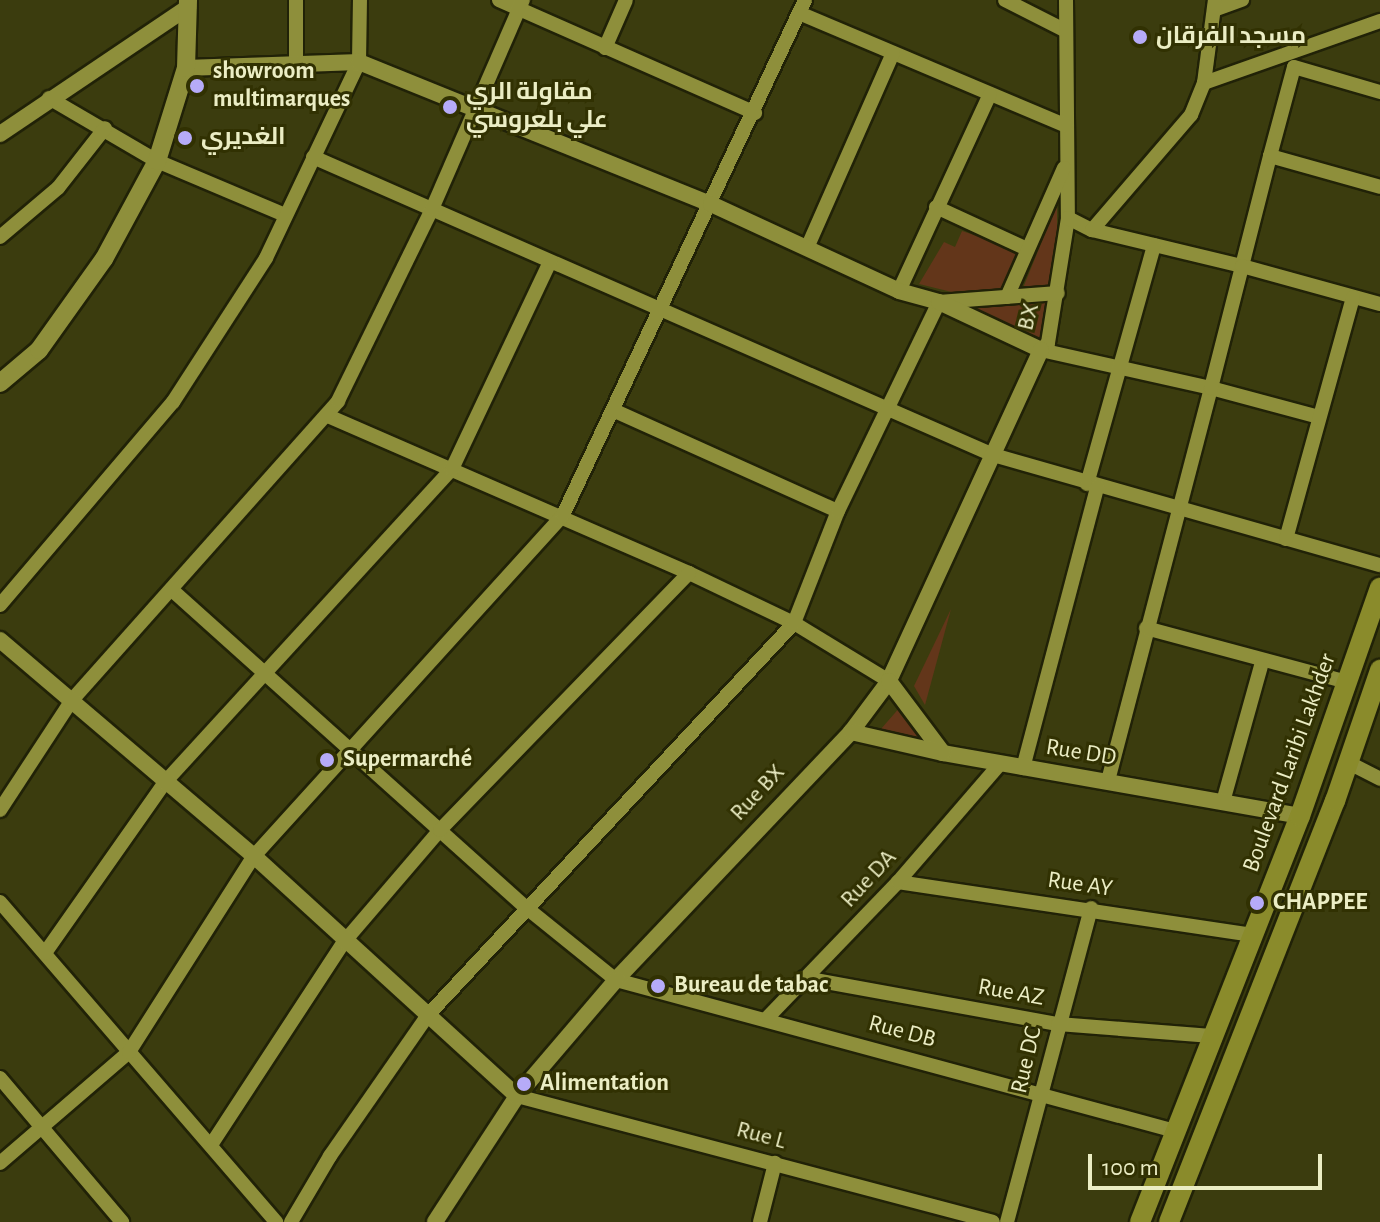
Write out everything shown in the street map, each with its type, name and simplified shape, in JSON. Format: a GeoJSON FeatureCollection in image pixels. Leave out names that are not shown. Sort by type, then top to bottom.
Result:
{"type":"FeatureCollection","features":[{"type":"Feature","properties":{"kind":"main road"},"geometry":{"type":"LineString","coordinates":[[0,383],[39,350],[104,259],[157,161],[186,68],[188,4]]}},
{"type":"Feature","properties":{"kind":"main road","name":"Boulevard Laribi Lakhder"},"geometry":{"type":"LineString","coordinates":[[1140,1222],[1300,816],[1380,588]]}},
{"type":"Feature","properties":{"kind":"main road"},"geometry":{"type":"LineString","coordinates":[[1169,1222],[1326,824],[1380,670]]}},
{"type":"Feature","properties":{"kind":"main road"},"geometry":{"type":"LineString","coordinates":[[1300,816],[1326,824]]}},
{"type":"Feature","properties":{"kind":"street"},"geometry":{"type":"LineString","coordinates":[[296,0],[296,64]]}},
{"type":"Feature","properties":{"kind":"street"},"geometry":{"type":"LineString","coordinates":[[0,605],[173,402],[266,258],[359,62],[360,0]]}},
{"type":"Feature","properties":{"kind":"street"},"geometry":{"type":"LineString","coordinates":[[499,0],[521,5],[605,48],[755,113]]}},
{"type":"Feature","properties":{"kind":"street"},"geometry":{"type":"LineString","coordinates":[[605,48],[626,0]]}},
{"type":"Feature","properties":{"kind":"street"},"geometry":{"type":"LineString","coordinates":[[1005,0],[1066,31]]}},
{"type":"Feature","properties":{"kind":"street","name":"BX"},"geometry":{"type":"LineString","coordinates":[[1041,350],[1048,343],[1068,218],[1066,0]]}},
{"type":"Feature","properties":{"kind":"street"},"geometry":{"type":"LineString","coordinates":[[1092,230],[1155,162],[1191,115],[1204,83],[1215,5],[1242,0]]}},
{"type":"Feature","properties":{"kind":"street"},"geometry":{"type":"LineString","coordinates":[[0,134],[188,4]]}},
{"type":"Feature","properties":{"kind":"street"},"geometry":{"type":"LineString","coordinates":[[0,810],[72,700],[328,416],[432,209],[521,5]]}},
{"type":"Feature","properties":{"kind":"street"},"geometry":{"type":"LineString","coordinates":[[0,1163],[129,1052],[254,856],[354,751],[563,515],[615,411],[660,307],[755,113],[802,7],[893,53],[1066,126]]}},
{"type":"Feature","properties":{"kind":"street"},"geometry":{"type":"LineString","coordinates":[[1204,83],[1380,21]]}},
{"type":"Feature","properties":{"kind":"street"},"geometry":{"type":"LineString","coordinates":[[807,248],[893,53]]}},
{"type":"Feature","properties":{"kind":"street"},"geometry":{"type":"LineString","coordinates":[[186,68],[359,62],[476,106],[711,204],[899,291],[939,302],[1041,350],[1211,388],[1319,417]]}},
{"type":"Feature","properties":{"kind":"street"},"geometry":{"type":"LineString","coordinates":[[1108,782],[1294,67],[1380,92]]}},
{"type":"Feature","properties":{"kind":"street"},"geometry":{"type":"LineString","coordinates":[[899,291],[990,94]]}},
{"type":"Feature","properties":{"kind":"street"},"geometry":{"type":"LineString","coordinates":[[49,98],[157,161],[285,215]]}},
{"type":"Feature","properties":{"kind":"street"},"geometry":{"type":"LineString","coordinates":[[0,237],[58,188],[105,128]]}},
{"type":"Feature","properties":{"kind":"street"},"geometry":{"type":"LineString","coordinates":[[1270,156],[1380,187]]}},
{"type":"Feature","properties":{"kind":"street"},"geometry":{"type":"LineString","coordinates":[[313,157],[993,455],[1092,486],[1380,565]]}},
{"type":"Feature","properties":{"kind":"street"},"geometry":{"type":"LineString","coordinates":[[1007,297],[1067,161]]}},
{"type":"Feature","properties":{"kind":"street"},"geometry":{"type":"LineString","coordinates":[[936,207],[1027,249]]}},
{"type":"Feature","properties":{"kind":"street"},"geometry":{"type":"LineString","coordinates":[[1068,218],[1092,230],[1242,266],[1380,304]]}},
{"type":"Feature","properties":{"kind":"street"},"geometry":{"type":"LineString","coordinates":[[1023,768],[1154,245]]}},
{"type":"Feature","properties":{"kind":"street"},"geometry":{"type":"LineString","coordinates":[[45,953],[165,782],[452,469],[550,262]]}},
{"type":"Feature","properties":{"kind":"street"},"geometry":{"type":"LineString","coordinates":[[939,302],[1058,293]]}},
{"type":"Feature","properties":{"kind":"street"},"geometry":{"type":"LineString","coordinates":[[1286,539],[1353,297]]}},
{"type":"Feature","properties":{"kind":"street"},"geometry":{"type":"LineString","coordinates":[[291,1222],[330,1156],[428,1015],[794,623],[838,511],[939,302]]}},
{"type":"Feature","properties":{"kind":"street","name":"Rue BX"},"geometry":{"type":"LineString","coordinates":[[435,1222],[517,1096],[616,980],[851,732],[889,681],[1041,350]]}},
{"type":"Feature","properties":{"kind":"street"},"geometry":{"type":"LineString","coordinates":[[615,411],[838,511]]}},
{"type":"Feature","properties":{"kind":"street"},"geometry":{"type":"LineString","coordinates":[[328,416],[563,515],[794,623],[889,681],[943,753]]}},
{"type":"Feature","properties":{"kind":"street"},"geometry":{"type":"LineString","coordinates":[[211,1145],[344,942],[440,830],[689,573]]}},
{"type":"Feature","properties":{"kind":"street"},"geometry":{"type":"LineString","coordinates":[[173,591],[528,909],[616,980]]}},
{"type":"Feature","properties":{"kind":"street"},"geometry":{"type":"LineString","coordinates":[[1146,628],[1262,662],[1347,682]]}},
{"type":"Feature","properties":{"kind":"street"},"geometry":{"type":"LineString","coordinates":[[0,640],[254,856],[344,942],[517,1096]]}},
{"type":"Feature","properties":{"kind":"street"},"geometry":{"type":"LineString","coordinates":[[1223,802],[1262,662]]}},
{"type":"Feature","properties":{"kind":"street","name":"Rue DD"},"geometry":{"type":"LineString","coordinates":[[851,732],[999,765],[1300,816]]}},
{"type":"Feature","properties":{"kind":"street"},"geometry":{"type":"LineString","coordinates":[[1349,763],[1380,779]]}},
{"type":"Feature","properties":{"kind":"street","name":"Rue DA"},"geometry":{"type":"LineString","coordinates":[[767,1018],[898,882],[999,765]]}},
{"type":"Feature","properties":{"kind":"street","name":"Rue AY"},"geometry":{"type":"LineString","coordinates":[[898,882],[1091,908],[1254,935]]}},
{"type":"Feature","properties":{"kind":"street"},"geometry":{"type":"LineString","coordinates":[[0,902],[276,1222]]}},
{"type":"Feature","properties":{"kind":"street","name":"Rue DC"},"geometry":{"type":"LineString","coordinates":[[1007,1222],[1091,908]]}},
{"type":"Feature","properties":{"kind":"street","name":"Rue AZ"},"geometry":{"type":"LineString","coordinates":[[804,978],[1058,1024],[1212,1036]]}},
{"type":"Feature","properties":{"kind":"street","name":"Rue DB"},"geometry":{"type":"LineString","coordinates":[[616,980],[767,1018],[1175,1131]]}},
{"type":"Feature","properties":{"kind":"street"},"geometry":{"type":"LineString","coordinates":[[0,1078],[122,1222]]}},
{"type":"Feature","properties":{"kind":"street","name":"Rue L"},"geometry":{"type":"LineString","coordinates":[[517,1096],[993,1222]]}},
{"type":"Feature","properties":{"kind":"street"},"geometry":{"type":"LineString","coordinates":[[760,1222],[775,1163]]}},
{"type":"Feature","properties":{"kind":"shaded area"},"geometry":{"type":"Polygon","coordinates":[[[1057,204],[1057,290],[1026,291],[1023,288],[1057,204]]]}},
{"type":"Feature","properties":{"kind":"shaded area"},"geometry":{"type":"Polygon","coordinates":[[[962,231],[1014,248],[1018,257],[1006,290],[960,294],[919,284],[944,242],[955,247],[962,231]]]}},
{"type":"Feature","properties":{"kind":"shaded area"},"geometry":{"type":"Polygon","coordinates":[[[1048,301],[1041,344],[965,306],[1048,301]]]}},
{"type":"Feature","properties":{"kind":"shaded area"},"geometry":{"type":"Polygon","coordinates":[[[951,609],[925,705],[914,686],[951,609]]]}},
{"type":"Feature","properties":{"kind":"shaded area"},"geometry":{"type":"Polygon","coordinates":[[[901,706],[936,746],[874,737],[901,706]]]}},
{"type":"Feature","properties":{"kind":"place","name":"مسجد الفرقان"},"geometry":{"type":"Point","coordinates":[1140,37]}},
{"type":"Feature","properties":{"kind":"place","name":"showroom multimarques"},"geometry":{"type":"Point","coordinates":[197,86]}},
{"type":"Feature","properties":{"kind":"place","name":"مقاولة الري علي بلعروسي"},"geometry":{"type":"Point","coordinates":[450,107]}},
{"type":"Feature","properties":{"kind":"place","name":"الغديري"},"geometry":{"type":"Point","coordinates":[185,138]}},
{"type":"Feature","properties":{"kind":"place","name":"Supermarché"},"geometry":{"type":"Point","coordinates":[327,760]}},
{"type":"Feature","properties":{"kind":"place","name":"CHAPPEE"},"geometry":{"type":"Point","coordinates":[1257,903]}},
{"type":"Feature","properties":{"kind":"place","name":"Bureau de tabac"},"geometry":{"type":"Point","coordinates":[658,986]}},
{"type":"Feature","properties":{"kind":"place","name":"Alimentation"},"geometry":{"type":"Point","coordinates":[524,1084]}}]}
